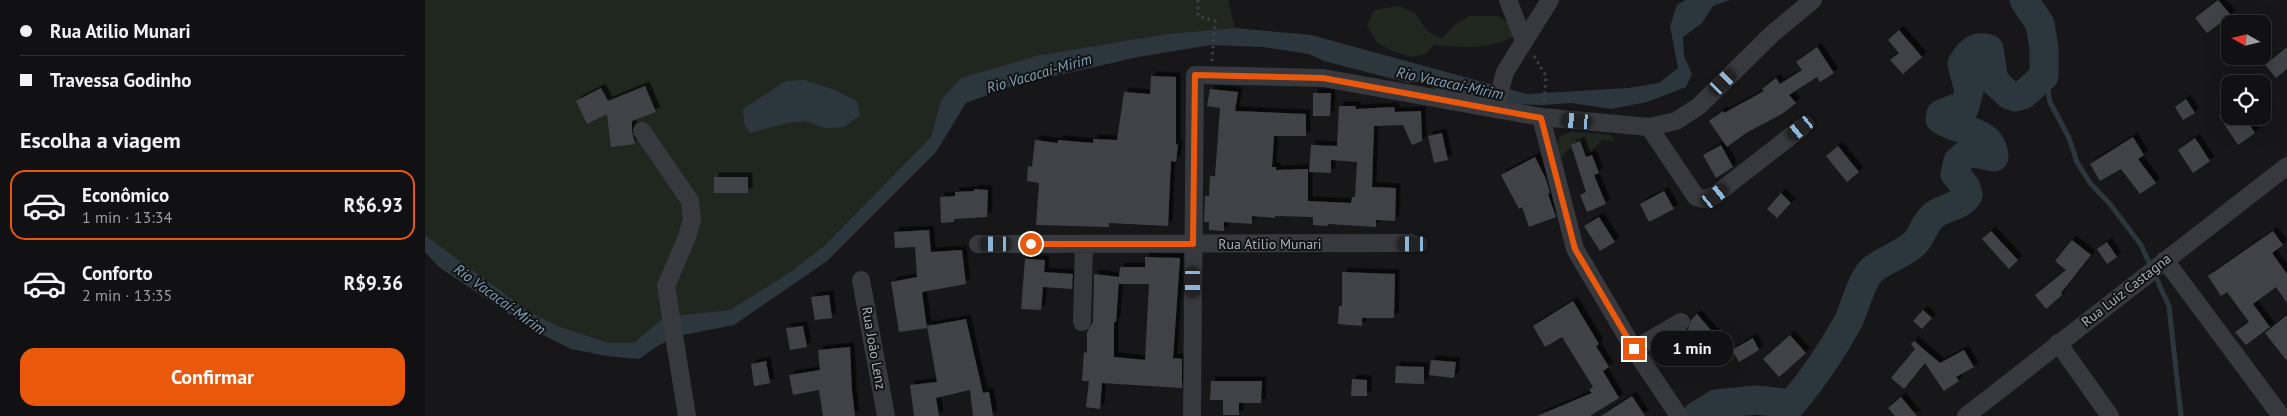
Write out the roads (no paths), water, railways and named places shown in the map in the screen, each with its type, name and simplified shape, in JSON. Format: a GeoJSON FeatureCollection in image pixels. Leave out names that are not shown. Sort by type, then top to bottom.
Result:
{"type":"FeatureCollection","features":[{"type":"Feature","properties":{"kind":"street"},"geometry":{"type":"LineString","coordinates":[[1508,0],[1524,41]]}},
{"type":"Feature","properties":{"kind":"street"},"geometry":{"type":"LineString","coordinates":[[1495,109],[1505,72],[1550,0]]}},
{"type":"Feature","properties":{"kind":"street"},"geometry":{"type":"LineString","coordinates":[[1192,416],[1195,75],[1323,78],[1541,118],[1649,127],[1676,121],[1699,106],[1772,34],[1813,0]]}},
{"type":"Feature","properties":{"kind":"street"},"geometry":{"type":"LineString","coordinates":[[1541,118],[1575,249],[1634,349],[1679,416]]}},
{"type":"Feature","properties":{"kind":"street"},"geometry":{"type":"LineString","coordinates":[[1649,127],[1696,197],[1704,199],[1715,196],[1801,128]]}},
{"type":"Feature","properties":{"kind":"street"},"geometry":{"type":"LineString","coordinates":[[642,131],[690,201],[692,220],[687,237],[666,286],[687,416]]}},
{"type":"Feature","properties":{"kind":"street","name":"Rua Luiz Castagna"},"geometry":{"type":"LineString","coordinates":[[1966,416],[2165,260],[2286,170]]}},
{"type":"Feature","properties":{"kind":"street","name":"Rua Atilio Munari"},"geometry":{"type":"LineString","coordinates":[[978,244],[1413,244]]}},
{"type":"Feature","properties":{"kind":"street"},"geometry":{"type":"LineString","coordinates":[[1082,322],[1084,244]]}},
{"type":"Feature","properties":{"kind":"street"},"geometry":{"type":"LineString","coordinates":[[2165,260],[2281,416]]}},
{"type":"Feature","properties":{"kind":"street","name":"Rua João Lenz"},"geometry":{"type":"LineString","coordinates":[[861,280],[886,416]]}},
{"type":"Feature","properties":{"kind":"street"},"geometry":{"type":"LineString","coordinates":[[1634,349],[1681,322]]}},
{"type":"Feature","properties":{"kind":"street"},"geometry":{"type":"LineString","coordinates":[[2058,343],[2109,416]]}},
{"type":"Feature","properties":{"kind":"water","name":"Rio Vacacaí-Mirim"},"geometry":{"type":"Polygon","coordinates":[[[1686,0],[1730,0],[1713,6],[1702,23],[1683,37],[1684,56],[1692,74],[1686,87],[1647,102],[1611,109],[1571,103],[1542,105],[1506,104],[1437,90],[1422,81],[1409,83],[1324,61],[1309,54],[1263,47],[1211,45],[1138,57],[1012,86],[966,103],[936,152],[827,261],[734,325],[683,335],[659,345],[639,359],[607,356],[571,349],[531,329],[439,267],[425,252],[425,235],[528,311],[560,327],[609,343],[634,343],[664,317],[730,310],[792,271],[825,245],[931,137],[941,100],[961,78],[1040,55],[1166,34],[1235,28],[1311,35],[1527,94],[1628,88],[1659,83],[1678,68],[1670,26],[1677,5],[1686,0]]]}},
{"type":"Feature","properties":{"kind":"water"},"geometry":{"type":"Polygon","coordinates":[[[804,80],[833,89],[857,101],[860,116],[844,127],[825,128],[805,121],[787,123],[750,133],[744,124],[743,109],[786,81],[804,80]]]}},
{"type":"Feature","properties":{"kind":"waterway"},"geometry":{"type":"LineString","coordinates":[[1697,416],[1716,404],[1756,400],[1792,404],[1815,375],[1842,333],[1861,287],[1872,270],[1914,244],[1927,222],[1933,216],[1965,199],[1968,195],[1966,187],[1955,174],[1958,161],[1969,152],[1994,157],[1992,148],[1981,136],[1940,119],[1941,114],[1954,109],[1964,109],[1969,91],[1962,64],[1967,56],[1976,49],[1989,49],[1994,81],[2009,95],[2015,97],[2023,95],[2044,76],[2044,48],[2040,24],[2024,0]]}},
{"type":"Feature","properties":{"kind":"waterway"},"geometry":{"type":"LineString","coordinates":[[2044,68],[2050,102],[2069,138],[2077,162],[2090,183],[2110,204],[2141,245],[2169,306],[2181,416]]}}]}
